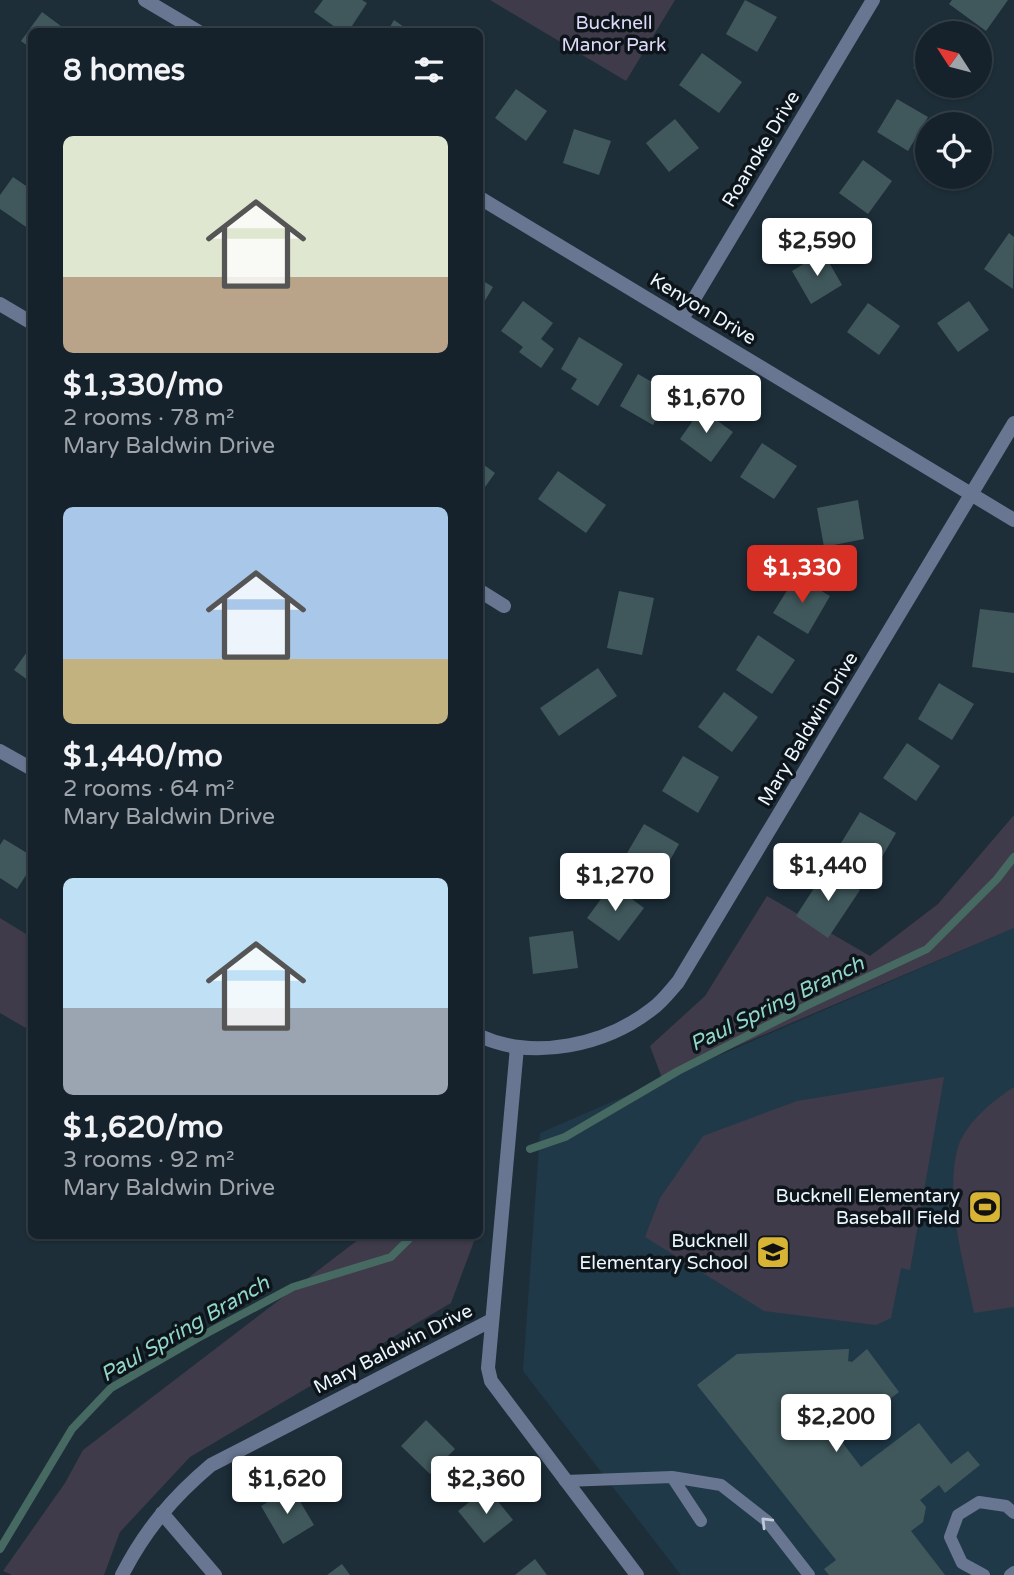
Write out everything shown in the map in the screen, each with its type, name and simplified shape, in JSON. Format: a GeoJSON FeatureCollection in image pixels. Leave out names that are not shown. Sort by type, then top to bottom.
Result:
{"type":"FeatureCollection","features":[{"type":"Feature","properties":{"kind":"street"},"geometry":{"type":"LineString","coordinates":[[145,0],[191,28]]}},
{"type":"Feature","properties":{"kind":"street","name":"Roanoke Drive"},"geometry":{"type":"LineString","coordinates":[[682,319],[873,0]]}},
{"type":"Feature","properties":{"kind":"street","name":"Kenyon Drive"},"geometry":{"type":"LineString","coordinates":[[483,200],[1014,520]]}},
{"type":"Feature","properties":{"kind":"street"},"geometry":{"type":"LineString","coordinates":[[0,304],[28,321]]}},
{"type":"Feature","properties":{"kind":"street","name":"Mary Baldwin Drive"},"geometry":{"type":"LineString","coordinates":[[122,1575],[137,1545],[162,1513],[182,1490],[211,1465],[492,1320],[517,1047],[580,1043],[624,1028],[654,1008],[678,982],[1014,423]]}},
{"type":"Feature","properties":{"kind":"street"},"geometry":{"type":"LineString","coordinates":[[483,594],[504,606]]}},
{"type":"Feature","properties":{"kind":"street"},"geometry":{"type":"LineString","coordinates":[[0,751],[28,767]]}},
{"type":"Feature","properties":{"kind":"street"},"geometry":{"type":"LineString","coordinates":[[483,1037],[517,1047]]}},
{"type":"Feature","properties":{"kind":"street"},"geometry":{"type":"LineString","coordinates":[[492,1320],[488,1368],[491,1381],[637,1575]]}},
{"type":"Feature","properties":{"kind":"street"},"geometry":{"type":"LineString","coordinates":[[162,1513],[215,1575]]}},
{"type":"Feature","properties":{"kind":"lane"},"geometry":{"type":"LineString","coordinates":[[672,1477],[701,1521]]}},
{"type":"Feature","properties":{"kind":"lane"},"geometry":{"type":"LineString","coordinates":[[565,1481],[672,1477],[720,1485],[767,1521],[809,1575]]}},
{"type":"Feature","properties":{"kind":"lane"},"geometry":{"type":"LineString","coordinates":[[984,1575],[962,1563],[950,1536],[958,1515],[979,1502],[1006,1506],[1014,1513]]}},
{"type":"Feature","properties":{"kind":"shaded area","name":"Bucknell Elementary School"},"geometry":{"type":"Polygon","coordinates":[[[1014,928],[1014,1575],[681,1575],[523,1371],[540,1133],[1014,928]]]}},
{"type":"Feature","properties":{"kind":"green space","name":"Bucknell Manor Park"},"geometry":{"type":"Polygon","coordinates":[[[490,0],[675,0],[626,81],[490,0]]]}},
{"type":"Feature","properties":{"kind":"green space"},"geometry":{"type":"Polygon","coordinates":[[[1014,815],[1014,928],[662,1078],[650,1046],[705,996],[767,896],[870,956],[938,904],[1014,815]]]}},
{"type":"Feature","properties":{"kind":"green space"},"geometry":{"type":"Polygon","coordinates":[[[0,918],[28,935],[28,1029],[0,1013],[0,918]]]}},
{"type":"Feature","properties":{"kind":"green space"},"geometry":{"type":"Polygon","coordinates":[[[944,1077],[910,1270],[901,1268],[891,1318],[876,1325],[764,1311],[645,1237],[660,1198],[703,1136],[797,1101],[944,1077]]]}},
{"type":"Feature","properties":{"kind":"green space","name":"Bucknell Elementary Baseball Field"},"geometry":{"type":"Polygon","coordinates":[[[1014,1087],[1014,1307],[974,1313],[954,1211],[957,1151],[972,1123],[1014,1087]]]}},
{"type":"Feature","properties":{"kind":"green space"},"geometry":{"type":"Polygon","coordinates":[[[483,1106],[485,1109],[483,1155],[483,1106]]]}},
{"type":"Feature","properties":{"kind":"green space"},"geometry":{"type":"Polygon","coordinates":[[[359,1239],[475,1239],[451,1303],[190,1457],[120,1532],[104,1575],[12,1575],[3,1571],[65,1483],[83,1450],[359,1239]]]}},
{"type":"Feature","properties":{"kind":"building"},"geometry":{"type":"Polygon","coordinates":[[[323,0],[362,0],[367,3],[351,28],[336,28],[314,12],[323,0]]]}},
{"type":"Feature","properties":{"kind":"building"},"geometry":{"type":"Polygon","coordinates":[[[745,0],[777,17],[757,52],[726,34],[745,0]]]}},
{"type":"Feature","properties":{"kind":"building"},"geometry":{"type":"Polygon","coordinates":[[[952,0],[1008,0],[992,23],[972,21],[949,4],[952,0]]]}},
{"type":"Feature","properties":{"kind":"building"},"geometry":{"type":"Polygon","coordinates":[[[42,12],[64,28],[30,28],[42,12]]]}},
{"type":"Feature","properties":{"kind":"building"},"geometry":{"type":"Polygon","coordinates":[[[394,20],[405,28],[389,28],[394,20]]]}},
{"type":"Feature","properties":{"kind":"building"},"geometry":{"type":"Polygon","coordinates":[[[28,31],[28,46],[21,41],[28,31]]]}},
{"type":"Feature","properties":{"kind":"building"},"geometry":{"type":"Polygon","coordinates":[[[702,53],[742,82],[719,113],[679,85],[702,53]]]}},
{"type":"Feature","properties":{"kind":"building"},"geometry":{"type":"Polygon","coordinates":[[[516,89],[547,111],[526,141],[495,118],[516,89]]]}},
{"type":"Feature","properties":{"kind":"building"},"geometry":{"type":"Polygon","coordinates":[[[897,99],[919,112],[915,112],[915,139],[908,151],[877,132],[897,99]]]}},
{"type":"Feature","properties":{"kind":"building"},"geometry":{"type":"Polygon","coordinates":[[[675,119],[699,148],[669,172],[646,143],[675,119]]]}},
{"type":"Feature","properties":{"kind":"building"},"geometry":{"type":"Polygon","coordinates":[[[574,129],[611,141],[599,175],[563,163],[574,129]]]}},
{"type":"Feature","properties":{"kind":"building"},"geometry":{"type":"Polygon","coordinates":[[[863,160],[892,181],[868,214],[839,193],[863,160]]]}},
{"type":"Feature","properties":{"kind":"building"},"geometry":{"type":"Polygon","coordinates":[[[13,177],[28,187],[28,228],[0,209],[0,195],[13,177]]]}},
{"type":"Feature","properties":{"kind":"building"},"geometry":{"type":"Polygon","coordinates":[[[1009,233],[1014,237],[1013,289],[984,269],[1009,233]]]}},
{"type":"Feature","properties":{"kind":"building"},"geometry":{"type":"Polygon","coordinates":[[[823,252],[842,285],[811,304],[792,271],[823,252]]]}},
{"type":"Feature","properties":{"kind":"building"},"geometry":{"type":"Polygon","coordinates":[[[483,281],[493,287],[483,304],[483,281]]]}},
{"type":"Feature","properties":{"kind":"building"},"geometry":{"type":"Polygon","coordinates":[[[523,301],[553,323],[541,339],[554,349],[541,368],[519,352],[523,347],[501,331],[523,301]]]}},
{"type":"Feature","properties":{"kind":"building"},"geometry":{"type":"Polygon","coordinates":[[[969,301],[989,330],[958,352],[937,323],[969,301]]]}},
{"type":"Feature","properties":{"kind":"building"},"geometry":{"type":"Polygon","coordinates":[[[868,303],[900,326],[879,355],[847,332],[868,303]]]}},
{"type":"Feature","properties":{"kind":"building"},"geometry":{"type":"Polygon","coordinates":[[[579,337],[623,364],[598,406],[571,389],[577,379],[561,369],[579,337]]]}},
{"type":"Feature","properties":{"kind":"building"},"geometry":{"type":"Polygon","coordinates":[[[638,374],[671,393],[653,425],[620,406],[638,374]]]}},
{"type":"Feature","properties":{"kind":"building"},"geometry":{"type":"Polygon","coordinates":[[[701,409],[733,432],[711,462],[680,439],[701,409]]]}},
{"type":"Feature","properties":{"kind":"building"},"geometry":{"type":"Polygon","coordinates":[[[762,443],[797,466],[774,499],[740,477],[762,443]]]}},
{"type":"Feature","properties":{"kind":"building"},"geometry":{"type":"Polygon","coordinates":[[[483,464],[495,473],[483,490],[483,464]]]}},
{"type":"Feature","properties":{"kind":"building"},"geometry":{"type":"Polygon","coordinates":[[[558,471],[606,505],[586,533],[538,499],[558,471]]]}},
{"type":"Feature","properties":{"kind":"building"},"geometry":{"type":"Polygon","coordinates":[[[858,500],[864,539],[824,547],[817,508],[858,500]]]}},
{"type":"Feature","properties":{"kind":"building"},"geometry":{"type":"Polygon","coordinates":[[[796,576],[830,596],[808,634],[773,613],[796,576]]]}},
{"type":"Feature","properties":{"kind":"building"},"geometry":{"type":"Polygon","coordinates":[[[619,591],[654,598],[642,655],[607,648],[619,591]]]}},
{"type":"Feature","properties":{"kind":"building"},"geometry":{"type":"Polygon","coordinates":[[[980,609],[1014,613],[1014,673],[972,667],[980,609]]]}},
{"type":"Feature","properties":{"kind":"building"},"geometry":{"type":"Polygon","coordinates":[[[758,635],[795,660],[772,694],[736,670],[758,635]]]}},
{"type":"Feature","properties":{"kind":"building"},"geometry":{"type":"Polygon","coordinates":[[[28,651],[28,680],[14,670],[28,651]]]}},
{"type":"Feature","properties":{"kind":"building"},"geometry":{"type":"Polygon","coordinates":[[[598,668],[617,696],[559,736],[540,708],[598,668]]]}},
{"type":"Feature","properties":{"kind":"building"},"geometry":{"type":"Polygon","coordinates":[[[939,683],[974,704],[952,740],[918,719],[939,683]]]}},
{"type":"Feature","properties":{"kind":"building"},"geometry":{"type":"Polygon","coordinates":[[[724,692],[758,717],[732,752],[698,727],[724,692]]]}},
{"type":"Feature","properties":{"kind":"building"},"geometry":{"type":"Polygon","coordinates":[[[907,743],[940,766],[916,801],[883,778],[907,743]]]}},
{"type":"Feature","properties":{"kind":"building"},"geometry":{"type":"Polygon","coordinates":[[[683,756],[719,777],[698,813],[662,791],[683,756]]]}},
{"type":"Feature","properties":{"kind":"building"},"geometry":{"type":"Polygon","coordinates":[[[860,812],[896,833],[875,869],[838,848],[860,812]]]}},
{"type":"Feature","properties":{"kind":"building"},"geometry":{"type":"Polygon","coordinates":[[[644,824],[679,844],[659,880],[623,860],[644,824]]]}},
{"type":"Feature","properties":{"kind":"building"},"geometry":{"type":"Polygon","coordinates":[[[4,839],[28,854],[28,872],[17,889],[0,878],[0,845],[4,839]]]}},
{"type":"Feature","properties":{"kind":"building"},"geometry":{"type":"Polygon","coordinates":[[[827,868],[860,890],[828,938],[796,916],[827,868]]]}},
{"type":"Feature","properties":{"kind":"building"},"geometry":{"type":"Polygon","coordinates":[[[612,884],[644,908],[619,941],[587,918],[612,884]]]}},
{"type":"Feature","properties":{"kind":"building"},"geometry":{"type":"Polygon","coordinates":[[[573,931],[578,968],[533,974],[529,937],[573,931]]]}},
{"type":"Feature","properties":{"kind":"building"},"geometry":{"type":"Polygon","coordinates":[[[849,1349],[848,1361],[852,1362],[867,1349],[899,1392],[839,1438],[861,1467],[919,1423],[951,1464],[968,1451],[980,1465],[945,1493],[939,1485],[920,1500],[926,1507],[923,1522],[911,1531],[945,1575],[829,1575],[824,1569],[836,1560],[697,1385],[737,1354],[849,1349]]]}},
{"type":"Feature","properties":{"kind":"building"},"geometry":{"type":"Polygon","coordinates":[[[426,1420],[455,1449],[430,1474],[401,1446],[426,1420]]]}},
{"type":"Feature","properties":{"kind":"building"},"geometry":{"type":"Polygon","coordinates":[[[292,1488],[314,1525],[283,1544],[261,1506],[292,1488]]]}},
{"type":"Feature","properties":{"kind":"building"},"geometry":{"type":"Polygon","coordinates":[[[487,1488],[513,1520],[484,1543],[458,1511],[487,1488]]]}},
{"type":"Feature","properties":{"kind":"building"},"geometry":{"type":"Polygon","coordinates":[[[535,1559],[547,1575],[515,1575],[535,1559]]]}},
{"type":"Feature","properties":{"kind":"building"},"geometry":{"type":"Polygon","coordinates":[[[342,1564],[350,1575],[327,1575],[342,1564]]]}},
{"type":"Feature","properties":{"kind":"waterway","name":"Paul Spring Branch"},"geometry":{"type":"LineString","coordinates":[[530,1149],[565,1137],[678,1071],[927,949],[997,879],[1014,857]]}},
{"type":"Feature","properties":{"kind":"waterway","name":"Paul Spring Branch"},"geometry":{"type":"LineString","coordinates":[[0,1549],[72,1429],[111,1388],[293,1287],[391,1257],[409,1239]]}},
{"type":"Feature","properties":{"kind":"place","name":"Bucknell Elementary Baseball Field"},"geometry":{"type":"Point","coordinates":[985,1207]}},
{"type":"Feature","properties":{"kind":"place","name":"Bucknell Elementary School"},"geometry":{"type":"Point","coordinates":[773,1252]}}]}
